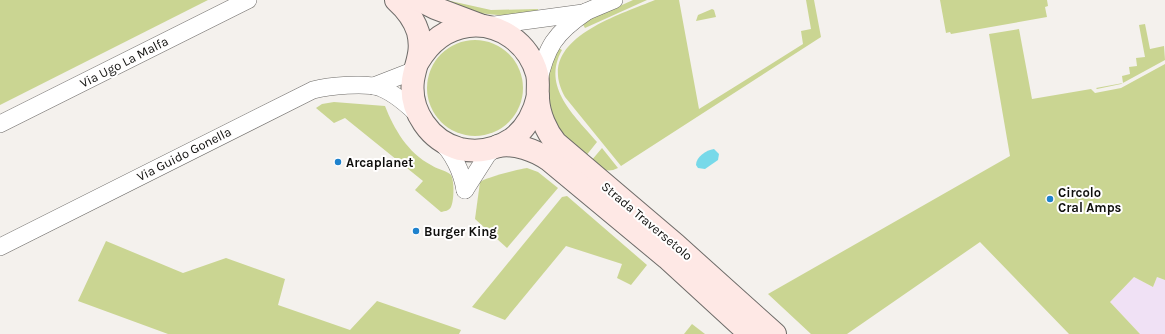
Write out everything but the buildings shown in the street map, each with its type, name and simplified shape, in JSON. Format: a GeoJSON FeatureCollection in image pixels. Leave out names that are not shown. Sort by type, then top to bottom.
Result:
{"type":"FeatureCollection","features":[{"type":"Feature","properties":{"kind":"main road","name":"Strada Traversetolo"},"geometry":{"type":"LineString","coordinates":[[396,0],[411,18],[418,32],[420,51],[413,90],[415,104],[420,117],[428,129],[438,138],[464,150],[484,150],[498,146],[512,138],[527,124],[536,106],[538,91]]}},
{"type":"Feature","properties":{"kind":"main road","name":"Strada Traversetolo"},"geometry":{"type":"LineString","coordinates":[[420,0],[435,8],[509,35],[524,48],[534,66],[538,91],[538,104],[545,125],[556,143],[682,250],[775,334]]}},
{"type":"Feature","properties":{"kind":"main road","name":"Strada Traversetolo"},"geometry":{"type":"LineString","coordinates":[[418,62],[429,46],[443,34],[461,27],[485,26]]}},
{"type":"Feature","properties":{"kind":"main road","name":"Strada Traversetolo"},"geometry":{"type":"LineString","coordinates":[[498,146],[529,149],[549,160],[667,258],[750,334]]}},
{"type":"Feature","properties":{"kind":"street","name":"Via Ugo La Malfa"},"geometry":{"type":"LineString","coordinates":[[0,124],[248,0]]}},
{"type":"Feature","properties":{"kind":"street"},"geometry":{"type":"LineString","coordinates":[[485,26],[588,11],[614,0]]}},
{"type":"Feature","properties":{"kind":"street"},"geometry":{"type":"LineString","coordinates":[[538,91],[548,48],[564,30],[588,11]]}},
{"type":"Feature","properties":{"kind":"street","name":"Via Guido Gonella"},"geometry":{"type":"LineString","coordinates":[[374,86],[410,72],[418,62]]}},
{"type":"Feature","properties":{"kind":"street","name":"Via Guido Gonella"},"geometry":{"type":"LineString","coordinates":[[0,247],[306,93],[334,86],[374,86],[381,88],[408,105],[420,117]]}},
{"type":"Feature","properties":{"kind":"street"},"geometry":{"type":"LineString","coordinates":[[438,138],[451,152],[463,180],[464,190],[488,154],[498,146]]}},
{"type":"Feature","properties":{"kind":"shaded area"},"geometry":{"type":"Polygon","coordinates":[[[1134,277],[1153,287],[1157,277],[1165,280],[1165,334],[1140,334],[1110,302],[1134,277]]]}},
{"type":"Feature","properties":{"kind":"green space"},"geometry":{"type":"Polygon","coordinates":[[[0,0],[208,0],[0,105],[0,0]]]}},
{"type":"Feature","properties":{"kind":"green space"},"geometry":{"type":"Polygon","coordinates":[[[430,0],[446,0],[491,10],[538,9],[539,15],[483,14],[458,9],[430,0]]]}},
{"type":"Feature","properties":{"kind":"green space"},"geometry":{"type":"Polygon","coordinates":[[[633,0],[647,0],[585,28],[582,23],[633,0]]]}},
{"type":"Feature","properties":{"kind":"green space"},"geometry":{"type":"Polygon","coordinates":[[[655,0],[679,0],[699,109],[803,44],[801,31],[811,29],[806,0],[814,0],[821,37],[621,166],[565,97],[558,77],[560,60],[569,45],[584,33],[620,14],[655,0]]]}},
{"type":"Feature","properties":{"kind":"green space"},"geometry":{"type":"Polygon","coordinates":[[[940,0],[1047,0],[1048,6],[1045,7],[1047,17],[951,34],[950,32],[946,33],[940,0]]]}},
{"type":"Feature","properties":{"kind":"green space"},"geometry":{"type":"Polygon","coordinates":[[[712,9],[714,10],[716,17],[696,21],[698,15],[712,9]]]}},
{"type":"Feature","properties":{"kind":"green space"},"geometry":{"type":"Polygon","coordinates":[[[1145,24],[1150,49],[1164,46],[1165,60],[1123,83],[1122,76],[1130,74],[1129,67],[1137,66],[1136,58],[1145,57],[1139,25],[1145,24]]]}},
{"type":"Feature","properties":{"kind":"green space","name":"Circolo Cral Amps"},"geometry":{"type":"Polygon","coordinates":[[[1019,29],[1032,99],[1091,89],[1095,93],[1121,88],[1165,64],[1165,280],[1157,277],[1153,287],[1134,277],[1110,302],[1140,334],[1069,334],[980,242],[847,334],[811,334],[768,294],[1010,156],[989,34],[1019,29]]]}},
{"type":"Feature","properties":{"kind":"green space"},"geometry":{"type":"Polygon","coordinates":[[[475,40],[493,44],[502,48],[509,54],[515,61],[519,70],[523,88],[519,106],[515,115],[509,122],[502,128],[493,132],[475,136],[457,132],[448,128],[441,122],[435,115],[431,106],[427,88],[431,70],[435,61],[441,54],[448,48],[457,44],[475,40]]]}},
{"type":"Feature","properties":{"kind":"green space"},"geometry":{"type":"Polygon","coordinates":[[[557,47],[562,50],[557,64],[556,76],[558,89],[563,100],[579,122],[597,142],[585,157],[562,138],[548,105],[549,71],[557,47]]]}},
{"type":"Feature","properties":{"kind":"green space"},"geometry":{"type":"Polygon","coordinates":[[[1123,83],[1097,89],[1096,88],[1123,83]]]}},
{"type":"Feature","properties":{"kind":"green space"},"geometry":{"type":"Polygon","coordinates":[[[334,102],[385,106],[397,132],[415,154],[452,176],[453,195],[450,208],[447,211],[441,212],[415,190],[423,181],[345,118],[334,123],[316,108],[322,104],[334,102]]]}},
{"type":"Feature","properties":{"kind":"green space"},"geometry":{"type":"Polygon","coordinates":[[[602,148],[618,168],[614,170],[607,170],[591,161],[602,148]]]}},
{"type":"Feature","properties":{"kind":"green space"},"geometry":{"type":"Polygon","coordinates":[[[527,168],[538,172],[558,188],[507,248],[475,219],[480,182],[495,176],[527,168]]]}},
{"type":"Feature","properties":{"kind":"green space"},"geometry":{"type":"Polygon","coordinates":[[[567,196],[647,265],[631,285],[617,278],[622,264],[566,246],[505,320],[472,307],[562,197],[567,196]]]}},
{"type":"Feature","properties":{"kind":"green space"},"geometry":{"type":"Polygon","coordinates":[[[106,241],[183,273],[226,258],[285,279],[278,305],[350,330],[377,301],[461,330],[459,334],[168,334],[78,301],[106,241]]]}},
{"type":"Feature","properties":{"kind":"green space"},"geometry":{"type":"Polygon","coordinates":[[[692,324],[705,334],[684,334],[692,324]]]}},
{"type":"Feature","properties":{"kind":"water"},"geometry":{"type":"Polygon","coordinates":[[[714,149],[719,154],[718,160],[705,169],[698,168],[696,162],[698,159],[705,152],[714,149]]]}},
{"type":"Feature","properties":{"kind":"place","name":"Arcaplanet"},"geometry":{"type":"Point","coordinates":[338,162]}},
{"type":"Feature","properties":{"kind":"place","name":"Circolo Cral Amps"},"geometry":{"type":"Point","coordinates":[1050,199]}},
{"type":"Feature","properties":{"kind":"place","name":"Burger King"},"geometry":{"type":"Point","coordinates":[416,231]}}]}
